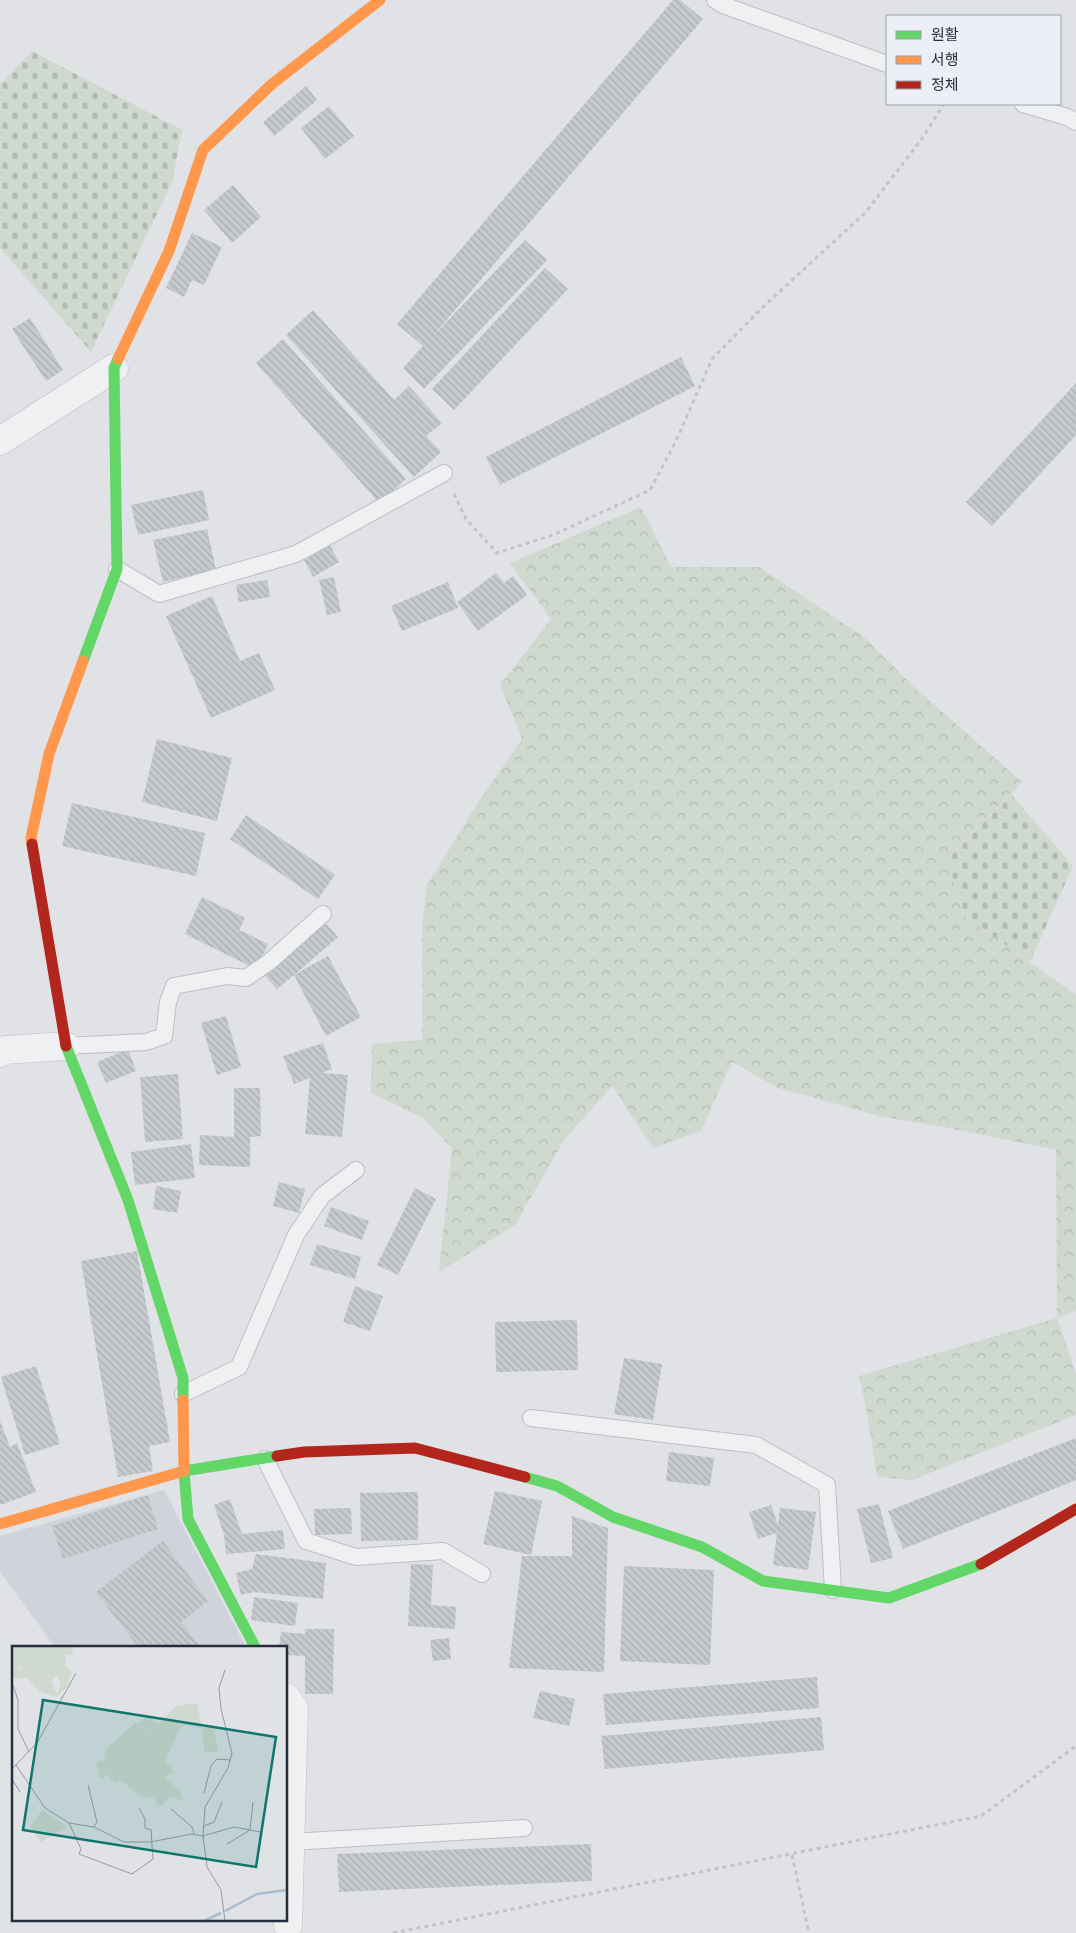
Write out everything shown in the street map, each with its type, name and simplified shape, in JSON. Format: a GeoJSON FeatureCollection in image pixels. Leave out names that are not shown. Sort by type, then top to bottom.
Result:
{"type":"FeatureCollection","features":[{"type":"Feature","properties":{"kind":"street"},"geometry":{"type":"LineString","coordinates":[[253,1646],[188,1519],[184,1471],[183,1378],[128,1200],[66,1046],[31,838],[49,754],[117,569],[114,368],[169,251],[203,150],[272,84],[380,0]]}},
{"type":"Feature","properties":{"kind":"street"},"geometry":{"type":"LineString","coordinates":[[0,442],[114,368]]}},
{"type":"Feature","properties":{"kind":"street"},"geometry":{"type":"LineString","coordinates":[[0,1053],[5,1050],[66,1046]]}},
{"type":"Feature","properties":{"kind":"street"},"geometry":{"type":"LineString","coordinates":[[0,1524],[184,1471],[304,1452],[415,1448],[557,1486],[614,1517],[702,1547],[762,1581],[889,1598],[976,1567],[1076,1509]]}},
{"type":"Feature","properties":{"kind":"street"},"geometry":{"type":"LineString","coordinates":[[288,1700],[294,1708],[288,1840],[288,1925]]}},
{"type":"Feature","properties":{"kind":"lane"},"geometry":{"type":"LineString","coordinates":[[715,0],[723,5],[886,64]]}},
{"type":"Feature","properties":{"kind":"lane"},"geometry":{"type":"LineString","coordinates":[[1027,105],[1067,116],[1076,122]]}},
{"type":"Feature","properties":{"kind":"lane"},"geometry":{"type":"LineString","coordinates":[[117,569],[159,594],[296,554],[444,473]]}},
{"type":"Feature","properties":{"kind":"lane"},"geometry":{"type":"LineString","coordinates":[[66,1046],[146,1042],[164,1036],[168,1002],[174,986],[227,976],[246,978],[269,962],[323,914]]}},
{"type":"Feature","properties":{"kind":"lane"},"geometry":{"type":"LineString","coordinates":[[183,1394],[239,1367],[296,1235],[322,1196],[356,1170]]}},
{"type":"Feature","properties":{"kind":"lane"},"geometry":{"type":"LineString","coordinates":[[531,1418],[756,1445],[828,1485],[833,1590]]}},
{"type":"Feature","properties":{"kind":"lane"},"geometry":{"type":"LineString","coordinates":[[265,1459],[306,1541],[356,1557],[443,1551],[482,1574]]}},
{"type":"Feature","properties":{"kind":"lane"},"geometry":{"type":"LineString","coordinates":[[288,1840],[524,1828]]}},
{"type":"Feature","properties":{"kind":"path"},"geometry":{"type":"LineString","coordinates":[[444,473],[466,519],[497,553],[553,535],[650,490],[676,441],[712,360],[764,306],[866,212],[923,137],[943,105]]}},
{"type":"Feature","properties":{"kind":"path"},"geometry":{"type":"LineString","coordinates":[[393,1933],[981,1816],[1076,1746]]}},
{"type":"Feature","properties":{"kind":"path"},"geometry":{"type":"LineString","coordinates":[[792,1855],[809,1933]]}},
{"type":"Feature","properties":{"kind":"shaded area"},"geometry":{"type":"Polygon","coordinates":[[[164,1490],[245,1646],[54,1646],[0,1572],[0,1536],[164,1490]]]}},
{"type":"Feature","properties":{"kind":"green space"},"geometry":{"type":"Polygon","coordinates":[[[32,51],[182,130],[172,182],[91,352],[0,248],[0,84],[32,51]]]}},
{"type":"Feature","properties":{"kind":"green space"},"geometry":{"type":"Polygon","coordinates":[[[641,507],[671,567],[759,567],[865,638],[915,688],[1022,782],[947,860],[964,915],[1076,995],[1076,1311],[1057,1318],[1056,1150],[879,1116],[778,1088],[732,1062],[701,1131],[653,1148],[612,1086],[564,1140],[515,1225],[439,1272],[452,1148],[423,1118],[371,1093],[372,1044],[422,1040],[422,927],[427,885],[479,801],[522,739],[500,685],[551,619],[510,563],[641,507]]]}},
{"type":"Feature","properties":{"kind":"green space"},"geometry":{"type":"Polygon","coordinates":[[[1011,794],[1073,866],[1030,962],[964,915],[947,860],[1011,794]]]}},
{"type":"Feature","properties":{"kind":"green space"},"geometry":{"type":"Polygon","coordinates":[[[1057,1318],[1076,1374],[1076,1415],[912,1480],[877,1477],[859,1376],[1057,1318]]]}},
{"type":"Feature","properties":{"kind":"building"},"geometry":{"type":"Polygon","coordinates":[[[673,0],[680,0],[703,19],[432,337],[525,240],[547,260],[424,389],[403,368],[423,346],[397,324],[673,0]]]}},
{"type":"Feature","properties":{"kind":"building"},"geometry":{"type":"Polygon","coordinates":[[[306,86],[317,100],[274,136],[263,122],[306,86]]]}},
{"type":"Feature","properties":{"kind":"building"},"geometry":{"type":"Polygon","coordinates":[[[329,106],[354,136],[325,159],[301,128],[329,106]]]}},
{"type":"Feature","properties":{"kind":"building"},"geometry":{"type":"Polygon","coordinates":[[[233,185],[261,217],[232,243],[204,210],[233,185]]]}},
{"type":"Feature","properties":{"kind":"building"},"geometry":{"type":"Polygon","coordinates":[[[192,233],[222,247],[204,285],[192,280],[184,297],[166,288],[192,233]]]}},
{"type":"Feature","properties":{"kind":"building"},"geometry":{"type":"Polygon","coordinates":[[[545,268],[568,289],[454,410],[432,389],[545,268]]]}},
{"type":"Feature","properties":{"kind":"building"},"geometry":{"type":"Polygon","coordinates":[[[313,310],[394,400],[409,386],[442,423],[426,436],[441,452],[414,477],[286,335],[313,310]]]}},
{"type":"Feature","properties":{"kind":"building"},"geometry":{"type":"Polygon","coordinates":[[[30,318],[63,370],[46,381],[12,329],[30,318]]]}},
{"type":"Feature","properties":{"kind":"building"},"geometry":{"type":"Polygon","coordinates":[[[283,339],[406,479],[379,503],[256,363],[283,339]]]}},
{"type":"Feature","properties":{"kind":"building"},"geometry":{"type":"Polygon","coordinates":[[[681,357],[695,386],[500,485],[486,457],[681,357]]]}},
{"type":"Feature","properties":{"kind":"building"},"geometry":{"type":"Polygon","coordinates":[[[1076,383],[1076,435],[992,526],[966,502],[1076,383]]]}},
{"type":"Feature","properties":{"kind":"building"},"geometry":{"type":"Polygon","coordinates":[[[203,490],[209,520],[138,535],[131,505],[203,490]]]}},
{"type":"Feature","properties":{"kind":"building"},"geometry":{"type":"Polygon","coordinates":[[[207,529],[216,570],[163,582],[153,540],[207,529]]]}},
{"type":"Feature","properties":{"kind":"building"},"geometry":{"type":"Polygon","coordinates":[[[330,545],[339,562],[313,577],[304,560],[330,545]]]}},
{"type":"Feature","properties":{"kind":"building"},"geometry":{"type":"Polygon","coordinates":[[[496,573],[504,583],[513,576],[527,595],[478,631],[457,602],[496,573]]]}},
{"type":"Feature","properties":{"kind":"building"},"geometry":{"type":"Polygon","coordinates":[[[334,577],[341,612],[327,615],[319,580],[334,577]]]}},
{"type":"Feature","properties":{"kind":"building"},"geometry":{"type":"Polygon","coordinates":[[[267,580],[270,597],[239,602],[236,585],[267,580]]]}},
{"type":"Feature","properties":{"kind":"building"},"geometry":{"type":"Polygon","coordinates":[[[448,582],[458,608],[402,631],[391,606],[448,582]]]}},
{"type":"Feature","properties":{"kind":"building"},"geometry":{"type":"Polygon","coordinates":[[[212,596],[240,661],[259,653],[275,690],[211,718],[166,616],[212,596]]]}},
{"type":"Feature","properties":{"kind":"building"},"geometry":{"type":"Polygon","coordinates":[[[157,739],[232,758],[217,821],[142,802],[157,739]]]}},
{"type":"Feature","properties":{"kind":"building"},"geometry":{"type":"Polygon","coordinates":[[[72,803],[205,833],[196,876],[62,846],[72,803]]]}},
{"type":"Feature","properties":{"kind":"building"},"geometry":{"type":"Polygon","coordinates":[[[246,815],[335,875],[318,899],[230,839],[246,815]]]}},
{"type":"Feature","properties":{"kind":"building"},"geometry":{"type":"Polygon","coordinates":[[[202,897],[245,918],[239,930],[268,944],[256,969],[185,934],[202,897]]]}},
{"type":"Feature","properties":{"kind":"building"},"geometry":{"type":"Polygon","coordinates":[[[323,920],[338,937],[277,989],[262,972],[323,920]]]}},
{"type":"Feature","properties":{"kind":"building"},"geometry":{"type":"Polygon","coordinates":[[[328,956],[361,1017],[326,1036],[294,975],[328,956]]]}},
{"type":"Feature","properties":{"kind":"building"},"geometry":{"type":"Polygon","coordinates":[[[226,1016],[241,1067],[217,1075],[201,1023],[226,1016]]]}},
{"type":"Feature","properties":{"kind":"building"},"geometry":{"type":"Polygon","coordinates":[[[323,1043],[332,1069],[322,1073],[348,1075],[342,1137],[305,1134],[310,1078],[294,1084],[283,1056],[323,1043]]]}},
{"type":"Feature","properties":{"kind":"building"},"geometry":{"type":"Polygon","coordinates":[[[128,1049],[136,1071],[106,1083],[97,1062],[128,1049]]]}},
{"type":"Feature","properties":{"kind":"building"},"geometry":{"type":"Polygon","coordinates":[[[178,1074],[183,1139],[145,1142],[140,1077],[178,1074]]]}},
{"type":"Feature","properties":{"kind":"building"},"geometry":{"type":"Polygon","coordinates":[[[234,1088],[260,1088],[261,1136],[250,1137],[250,1167],[199,1165],[200,1135],[234,1137],[234,1088]]]}},
{"type":"Feature","properties":{"kind":"building"},"geometry":{"type":"Polygon","coordinates":[[[191,1144],[195,1178],[135,1185],[131,1152],[191,1144]]]}},
{"type":"Feature","properties":{"kind":"building"},"geometry":{"type":"Polygon","coordinates":[[[279,1182],[305,1189],[299,1213],[273,1206],[279,1182]]]}},
{"type":"Feature","properties":{"kind":"building"},"geometry":{"type":"Polygon","coordinates":[[[156,1186],[181,1191],[177,1213],[153,1209],[156,1186]]]}},
{"type":"Feature","properties":{"kind":"building"},"geometry":{"type":"Polygon","coordinates":[[[415,1188],[436,1199],[398,1275],[377,1265],[415,1188]]]}},
{"type":"Feature","properties":{"kind":"building"},"geometry":{"type":"Polygon","coordinates":[[[331,1207],[369,1221],[362,1240],[324,1226],[331,1207]]]}},
{"type":"Feature","properties":{"kind":"building"},"geometry":{"type":"Polygon","coordinates":[[[317,1244],[361,1257],[355,1279],[310,1265],[317,1244]]]}},
{"type":"Feature","properties":{"kind":"building"},"geometry":{"type":"Polygon","coordinates":[[[137,1251],[170,1442],[149,1446],[153,1471],[118,1477],[81,1261],[137,1251]]]}},
{"type":"Feature","properties":{"kind":"building"},"geometry":{"type":"Polygon","coordinates":[[[355,1286],[383,1296],[370,1331],[343,1322],[355,1286]]]}},
{"type":"Feature","properties":{"kind":"building"},"geometry":{"type":"Polygon","coordinates":[[[577,1320],[578,1370],[496,1372],[495,1322],[577,1320]]]}},
{"type":"Feature","properties":{"kind":"building"},"geometry":{"type":"Polygon","coordinates":[[[624,1358],[662,1364],[653,1420],[614,1414],[624,1358]]]}},
{"type":"Feature","properties":{"kind":"building"},"geometry":{"type":"Polygon","coordinates":[[[36,1366],[60,1444],[25,1455],[1,1377],[36,1366]]]}},
{"type":"Feature","properties":{"kind":"building"},"geometry":{"type":"Polygon","coordinates":[[[0,1421],[10,1447],[17,1443],[36,1492],[0,1505],[0,1421]]]}},
{"type":"Feature","properties":{"kind":"building"},"geometry":{"type":"Polygon","coordinates":[[[1076,1438],[1076,1480],[903,1549],[888,1511],[1076,1438]]]}},
{"type":"Feature","properties":{"kind":"building"},"geometry":{"type":"Polygon","coordinates":[[[669,1452],[714,1458],[710,1486],[666,1481],[669,1452]]]}},
{"type":"Feature","properties":{"kind":"building"},"geometry":{"type":"Polygon","coordinates":[[[495,1491],[542,1501],[531,1555],[483,1544],[495,1491]]]}},
{"type":"Feature","properties":{"kind":"building"},"geometry":{"type":"Polygon","coordinates":[[[418,1492],[418,1540],[361,1541],[360,1493],[418,1492]]]}},
{"type":"Feature","properties":{"kind":"building"},"geometry":{"type":"Polygon","coordinates":[[[148,1495],[158,1529],[63,1559],[52,1526],[148,1495]]]}},
{"type":"Feature","properties":{"kind":"building"},"geometry":{"type":"Polygon","coordinates":[[[230,1499],[242,1534],[283,1530],[285,1549],[226,1554],[224,1535],[214,1505],[230,1499]]]}},
{"type":"Feature","properties":{"kind":"building"},"geometry":{"type":"Polygon","coordinates":[[[879,1504],[893,1558],[871,1563],[857,1509],[879,1504]]]}},
{"type":"Feature","properties":{"kind":"building"},"geometry":{"type":"Polygon","coordinates":[[[771,1505],[778,1525],[780,1508],[816,1512],[808,1570],[773,1565],[777,1533],[758,1539],[749,1512],[771,1505]]]}},
{"type":"Feature","properties":{"kind":"building"},"geometry":{"type":"Polygon","coordinates":[[[351,1508],[352,1534],[315,1535],[314,1509],[351,1508]]]}},
{"type":"Feature","properties":{"kind":"building"},"geometry":{"type":"Polygon","coordinates":[[[572,1516],[608,1528],[604,1672],[509,1668],[522,1556],[572,1556],[572,1516]]]}},
{"type":"Feature","properties":{"kind":"building"},"geometry":{"type":"Polygon","coordinates":[[[163,1541],[208,1601],[181,1622],[199,1646],[137,1646],[96,1592],[163,1541]]]}},
{"type":"Feature","properties":{"kind":"building"},"geometry":{"type":"Polygon","coordinates":[[[256,1554],[326,1563],[323,1599],[254,1592],[241,1595],[236,1573],[252,1569],[256,1554]]]}},
{"type":"Feature","properties":{"kind":"building"},"geometry":{"type":"Polygon","coordinates":[[[411,1564],[433,1565],[431,1605],[456,1607],[455,1629],[408,1626],[411,1564]]]}},
{"type":"Feature","properties":{"kind":"building"},"geometry":{"type":"Polygon","coordinates":[[[624,1566],[714,1570],[710,1665],[620,1661],[624,1566]]]}},
{"type":"Feature","properties":{"kind":"building"},"geometry":{"type":"Polygon","coordinates":[[[254,1597],[298,1603],[295,1626],[251,1620],[254,1597]]]}},
{"type":"Feature","properties":{"kind":"building"},"geometry":{"type":"Polygon","coordinates":[[[305,1629],[334,1629],[333,1694],[305,1694],[305,1656],[288,1655],[288,1646],[279,1646],[281,1632],[305,1634],[305,1629]]]}},
{"type":"Feature","properties":{"kind":"building"},"geometry":{"type":"Polygon","coordinates":[[[449,1638],[451,1659],[433,1661],[430,1640],[449,1638]]]}},
{"type":"Feature","properties":{"kind":"building"},"geometry":{"type":"Polygon","coordinates":[[[817,1677],[819,1708],[606,1725],[603,1694],[817,1677]]]}},
{"type":"Feature","properties":{"kind":"building"},"geometry":{"type":"Polygon","coordinates":[[[540,1691],[575,1699],[569,1726],[533,1718],[540,1691]]]}},
{"type":"Feature","properties":{"kind":"building"},"geometry":{"type":"Polygon","coordinates":[[[821,1717],[824,1750],[605,1769],[601,1736],[821,1717]]]}},
{"type":"Feature","properties":{"kind":"building"},"geometry":{"type":"Polygon","coordinates":[[[591,1844],[592,1881],[339,1892],[337,1854],[591,1844]]]}},
{"type":"Feature","properties":{"kind":"traffic: fast"},"geometry":{"type":"LineString","coordinates":[[83,661],[117,569],[114,368],[118,359]]}},
{"type":"Feature","properties":{"kind":"traffic: fast"},"geometry":{"type":"LineString","coordinates":[[66,1046],[128,1200],[183,1378],[183,1400]]}},
{"type":"Feature","properties":{"kind":"traffic: fast"},"geometry":{"type":"LineString","coordinates":[[254,1646],[188,1519],[184,1471],[277,1456]]}},
{"type":"Feature","properties":{"kind":"traffic: fast"},"geometry":{"type":"LineString","coordinates":[[525,1477],[557,1486],[613,1517],[702,1547],[763,1581],[889,1598],[981,1564]]}},
{"type":"Feature","properties":{"kind":"traffic: slow"},"geometry":{"type":"LineString","coordinates":[[118,359],[169,251],[203,150],[272,84],[380,0]]}},
{"type":"Feature","properties":{"kind":"traffic: slow"},"geometry":{"type":"LineString","coordinates":[[32,844],[31,838],[49,754],[83,661]]}},
{"type":"Feature","properties":{"kind":"traffic: slow"},"geometry":{"type":"LineString","coordinates":[[0,1524],[184,1471],[183,1400]]}},
{"type":"Feature","properties":{"kind":"traffic: jam"},"geometry":{"type":"LineString","coordinates":[[32,844],[66,1046]]}},
{"type":"Feature","properties":{"kind":"traffic: jam"},"geometry":{"type":"LineString","coordinates":[[277,1456],[304,1452],[415,1448],[525,1477]]}},
{"type":"Feature","properties":{"kind":"traffic: jam"},"geometry":{"type":"LineString","coordinates":[[981,1564],[1076,1509]]}}]}
